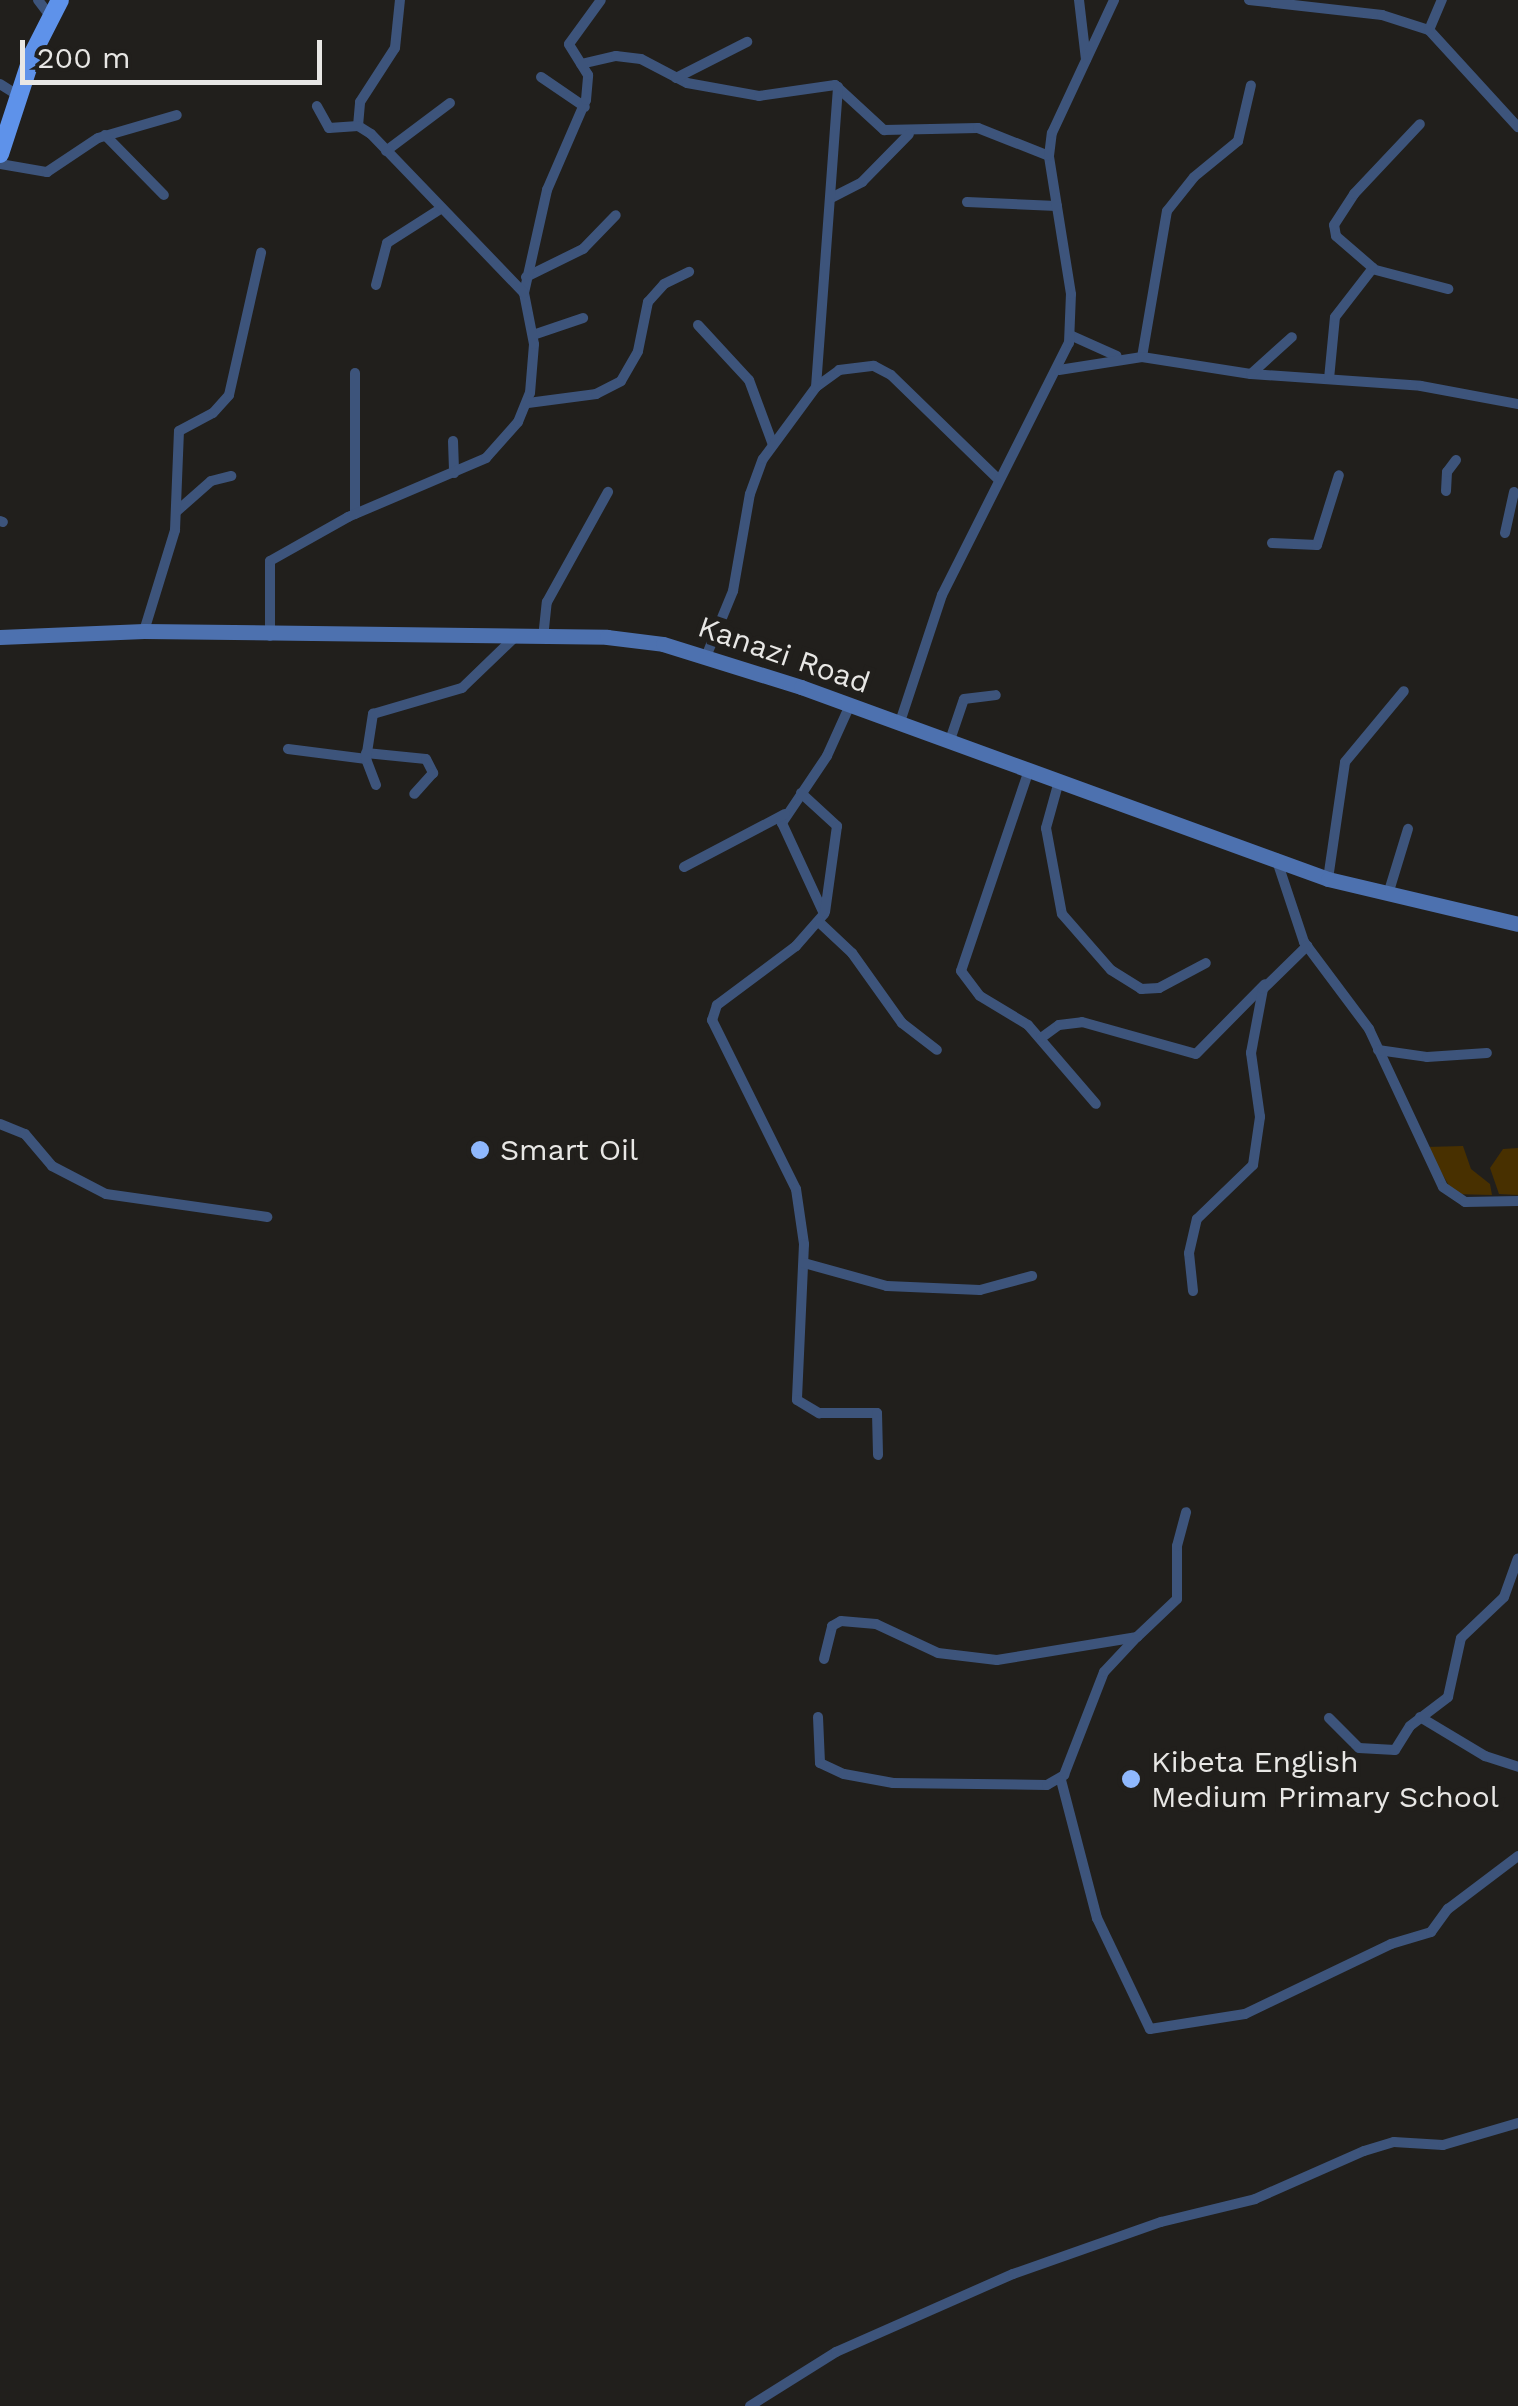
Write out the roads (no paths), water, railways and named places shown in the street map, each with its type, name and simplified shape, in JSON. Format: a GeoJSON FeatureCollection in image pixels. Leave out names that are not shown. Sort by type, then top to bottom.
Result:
{"type":"FeatureCollection","features":[{"type":"Feature","properties":{"kind":"highway"},"geometry":{"type":"LineString","coordinates":[[0,154],[19,96],[60,0]]}},
{"type":"Feature","properties":{"kind":"main road","name":"Kanazi Road"},"geometry":{"type":"LineString","coordinates":[[0,637],[144,631],[270,637],[635,639],[850,705],[1328,879],[1518,924]]}},
{"type":"Feature","properties":{"kind":"street"},"geometry":{"type":"LineString","coordinates":[[38,0],[51,18]]}},
{"type":"Feature","properties":{"kind":"street"},"geometry":{"type":"LineString","coordinates":[[358,126],[360,102],[395,48],[400,0]]}},
{"type":"Feature","properties":{"kind":"street"},"geometry":{"type":"LineString","coordinates":[[270,637],[270,561],[354,514],[486,458],[528,403],[533,335],[524,293],[526,276],[547,190],[585,107],[588,76],[570,41],[601,0]]}},
{"type":"Feature","properties":{"kind":"street"},"geometry":{"type":"LineString","coordinates":[[1079,0],[1086,61]]}},
{"type":"Feature","properties":{"kind":"street"},"geometry":{"type":"LineString","coordinates":[[899,726],[942,595],[1031,407],[1059,370],[1070,334],[1050,156],[1060,111],[1114,0]]}},
{"type":"Feature","properties":{"kind":"street"},"geometry":{"type":"LineString","coordinates":[[1249,0],[1382,15],[1430,30],[1518,127]]}},
{"type":"Feature","properties":{"kind":"street"},"geometry":{"type":"LineString","coordinates":[[1382,15],[1383,0]]}},
{"type":"Feature","properties":{"kind":"street"},"geometry":{"type":"LineString","coordinates":[[1430,30],[1442,0]]}},
{"type":"Feature","properties":{"kind":"street"},"geometry":{"type":"LineString","coordinates":[[676,78],[747,42]]}},
{"type":"Feature","properties":{"kind":"street"},"geometry":{"type":"LineString","coordinates":[[581,64],[616,56],[641,59],[676,78],[759,96],[838,87],[884,130],[909,134],[978,128],[1050,156]]}},
{"type":"Feature","properties":{"kind":"street"},"geometry":{"type":"LineString","coordinates":[[541,78],[585,107]]}},
{"type":"Feature","properties":{"kind":"street"},"geometry":{"type":"LineString","coordinates":[[0,84],[19,96]]}},
{"type":"Feature","properties":{"kind":"street"},"geometry":{"type":"LineString","coordinates":[[1142,357],[1167,211],[1194,178],[1238,141],[1251,85]]}},
{"type":"Feature","properties":{"kind":"street"},"geometry":{"type":"LineString","coordinates":[[816,388],[838,87]]}},
{"type":"Feature","properties":{"kind":"street"},"geometry":{"type":"LineString","coordinates":[[386,151],[450,104]]}},
{"type":"Feature","properties":{"kind":"street"},"geometry":{"type":"LineString","coordinates":[[316,106],[329,128],[358,126],[386,151],[524,293]]}},
{"type":"Feature","properties":{"kind":"street"},"geometry":{"type":"LineString","coordinates":[[0,164],[47,172],[105,135],[177,115]]}},
{"type":"Feature","properties":{"kind":"street"},"geometry":{"type":"LineString","coordinates":[[1420,124],[1354,194],[1334,225],[1336,236],[1372,269],[1448,290]]}},
{"type":"Feature","properties":{"kind":"street"},"geometry":{"type":"LineString","coordinates":[[831,198],[862,182],[909,134]]}},
{"type":"Feature","properties":{"kind":"street"},"geometry":{"type":"LineString","coordinates":[[105,135],[164,195]]}},
{"type":"Feature","properties":{"kind":"street"},"geometry":{"type":"LineString","coordinates":[[966,202],[1057,206]]}},
{"type":"Feature","properties":{"kind":"street"},"geometry":{"type":"LineString","coordinates":[[376,285],[387,243],[442,208]]}},
{"type":"Feature","properties":{"kind":"street"},"geometry":{"type":"LineString","coordinates":[[526,276],[583,249],[616,215]]}},
{"type":"Feature","properties":{"kind":"street"},"geometry":{"type":"LineString","coordinates":[[144,631],[176,512],[179,431],[229,395],[262,253]]}},
{"type":"Feature","properties":{"kind":"street"},"geometry":{"type":"LineString","coordinates":[[1329,379],[1335,317],[1372,269]]}},
{"type":"Feature","properties":{"kind":"street"},"geometry":{"type":"LineString","coordinates":[[528,403],[596,394],[621,381],[638,351],[648,302],[664,284],[690,272]]}},
{"type":"Feature","properties":{"kind":"street"},"geometry":{"type":"LineString","coordinates":[[533,335],[583,318]]}},
{"type":"Feature","properties":{"kind":"street"},"geometry":{"type":"LineString","coordinates":[[698,325],[748,380],[773,444]]}},
{"type":"Feature","properties":{"kind":"street"},"geometry":{"type":"LineString","coordinates":[[1070,334],[1123,358]]}},
{"type":"Feature","properties":{"kind":"street"},"geometry":{"type":"LineString","coordinates":[[1251,374],[1292,336]]}},
{"type":"Feature","properties":{"kind":"street"},"geometry":{"type":"LineString","coordinates":[[1059,370],[1142,357],[1251,374],[1329,379],[1518,404]]}},
{"type":"Feature","properties":{"kind":"street"},"geometry":{"type":"LineString","coordinates":[[705,659],[733,591],[755,476],[773,444],[816,388],[856,365],[891,375],[997,478]]}},
{"type":"Feature","properties":{"kind":"street"},"geometry":{"type":"LineString","coordinates":[[354,514],[355,372]]}},
{"type":"Feature","properties":{"kind":"street"},"geometry":{"type":"LineString","coordinates":[[453,441],[454,473]]}},
{"type":"Feature","properties":{"kind":"street"},"geometry":{"type":"LineString","coordinates":[[1446,491],[1456,460]]}},
{"type":"Feature","properties":{"kind":"street"},"geometry":{"type":"LineString","coordinates":[[1272,543],[1317,545],[1339,475]]}},
{"type":"Feature","properties":{"kind":"street"},"geometry":{"type":"LineString","coordinates":[[176,512],[210,481],[231,476]]}},
{"type":"Feature","properties":{"kind":"street"},"geometry":{"type":"LineString","coordinates":[[543,638],[547,602],[608,492]]}},
{"type":"Feature","properties":{"kind":"street"},"geometry":{"type":"LineString","coordinates":[[1506,533],[1514,492]]}},
{"type":"Feature","properties":{"kind":"street"},"geometry":{"type":"LineString","coordinates":[[376,784],[366,756],[373,714],[462,688],[514,638]]}},
{"type":"Feature","properties":{"kind":"street"},"geometry":{"type":"LineString","coordinates":[[1328,879],[1345,762],[1404,691]]}},
{"type":"Feature","properties":{"kind":"street"},"geometry":{"type":"LineString","coordinates":[[949,743],[964,698],[996,695]]}},
{"type":"Feature","properties":{"kind":"street"},"geometry":{"type":"LineString","coordinates":[[684,868],[786,813],[844,726],[850,705]]}},
{"type":"Feature","properties":{"kind":"street"},"geometry":{"type":"LineString","coordinates":[[288,749],[426,759],[433,774],[414,794]]}},
{"type":"Feature","properties":{"kind":"street"},"geometry":{"type":"LineString","coordinates":[[1029,770],[962,970],[980,996],[1040,1038],[1096,1104]]}},
{"type":"Feature","properties":{"kind":"street"},"geometry":{"type":"LineString","coordinates":[[1059,781],[1046,828],[1062,914],[1111,970],[1142,989],[1160,988],[1206,963]]}},
{"type":"Feature","properties":{"kind":"street"},"geometry":{"type":"LineString","coordinates":[[800,793],[838,826],[833,888],[822,919],[717,1005],[712,1020],[796,1189],[804,1263],[797,1400],[819,1413],[877,1413],[878,1454]]}},
{"type":"Feature","properties":{"kind":"street"},"geometry":{"type":"LineString","coordinates":[[786,813],[784,836],[822,919],[852,953],[902,1023],[938,1050]]}},
{"type":"Feature","properties":{"kind":"street"},"geometry":{"type":"LineString","coordinates":[[1389,891],[1408,830]]}},
{"type":"Feature","properties":{"kind":"street"},"geometry":{"type":"LineString","coordinates":[[1276,858],[1307,946],[1378,1050],[1412,1130],[1452,1197],[1518,1201]]}},
{"type":"Feature","properties":{"kind":"street"},"geometry":{"type":"LineString","coordinates":[[1040,1038],[1059,1024],[1082,1022],[1196,1054],[1307,946]]}},
{"type":"Feature","properties":{"kind":"street"},"geometry":{"type":"LineString","coordinates":[[1192,1291],[1190,1240],[1197,1219],[1253,1165],[1260,1117],[1251,1053],[1266,983]]}},
{"type":"Feature","properties":{"kind":"street"},"geometry":{"type":"LineString","coordinates":[[1378,1050],[1427,1058],[1488,1053]]}},
{"type":"Feature","properties":{"kind":"street"},"geometry":{"type":"LineString","coordinates":[[0,1124],[25,1134],[52,1166],[106,1194],[267,1217]]}},
{"type":"Feature","properties":{"kind":"street"},"geometry":{"type":"LineString","coordinates":[[804,1263],[887,1286],[980,1290],[1032,1276]]}},
{"type":"Feature","properties":{"kind":"street"},"geometry":{"type":"LineString","coordinates":[[1186,1512],[1176,1546],[1177,1599],[1104,1672],[1061,1780],[1097,1918],[1150,2029],[1246,2014],[1392,1944],[1430,1932],[1448,1909],[1518,1856]]}},
{"type":"Feature","properties":{"kind":"street"},"geometry":{"type":"LineString","coordinates":[[1329,1718],[1359,1748],[1388,1752],[1420,1717],[1448,1697],[1464,1632],[1504,1597],[1518,1558]]}},
{"type":"Feature","properties":{"kind":"street"},"geometry":{"type":"LineString","coordinates":[[1177,1599],[1190,1603]]}},
{"type":"Feature","properties":{"kind":"street"},"geometry":{"type":"LineString","coordinates":[[824,1659],[832,1626],[841,1622],[876,1624],[938,1653],[996,1660],[1137,1637]]}},
{"type":"Feature","properties":{"kind":"street"},"geometry":{"type":"LineString","coordinates":[[1420,1717],[1486,1756],[1518,1766]]}},
{"type":"Feature","properties":{"kind":"street"},"geometry":{"type":"LineString","coordinates":[[818,1718],[820,1764],[844,1774],[962,1786],[1031,1787],[1061,1780]]}},
{"type":"Feature","properties":{"kind":"street"},"geometry":{"type":"LineString","coordinates":[[750,2406],[836,2352],[1013,2274],[1161,2222],[1254,2199],[1394,2142],[1442,2145],[1518,2123]]}},
{"type":"Feature","properties":{"kind":"place","name":"Smart Oil"},"geometry":{"type":"Point","coordinates":[480,1150]}},
{"type":"Feature","properties":{"kind":"place","name":"Kibeta English Medium Primary School"},"geometry":{"type":"Point","coordinates":[1131,1779]}}]}
